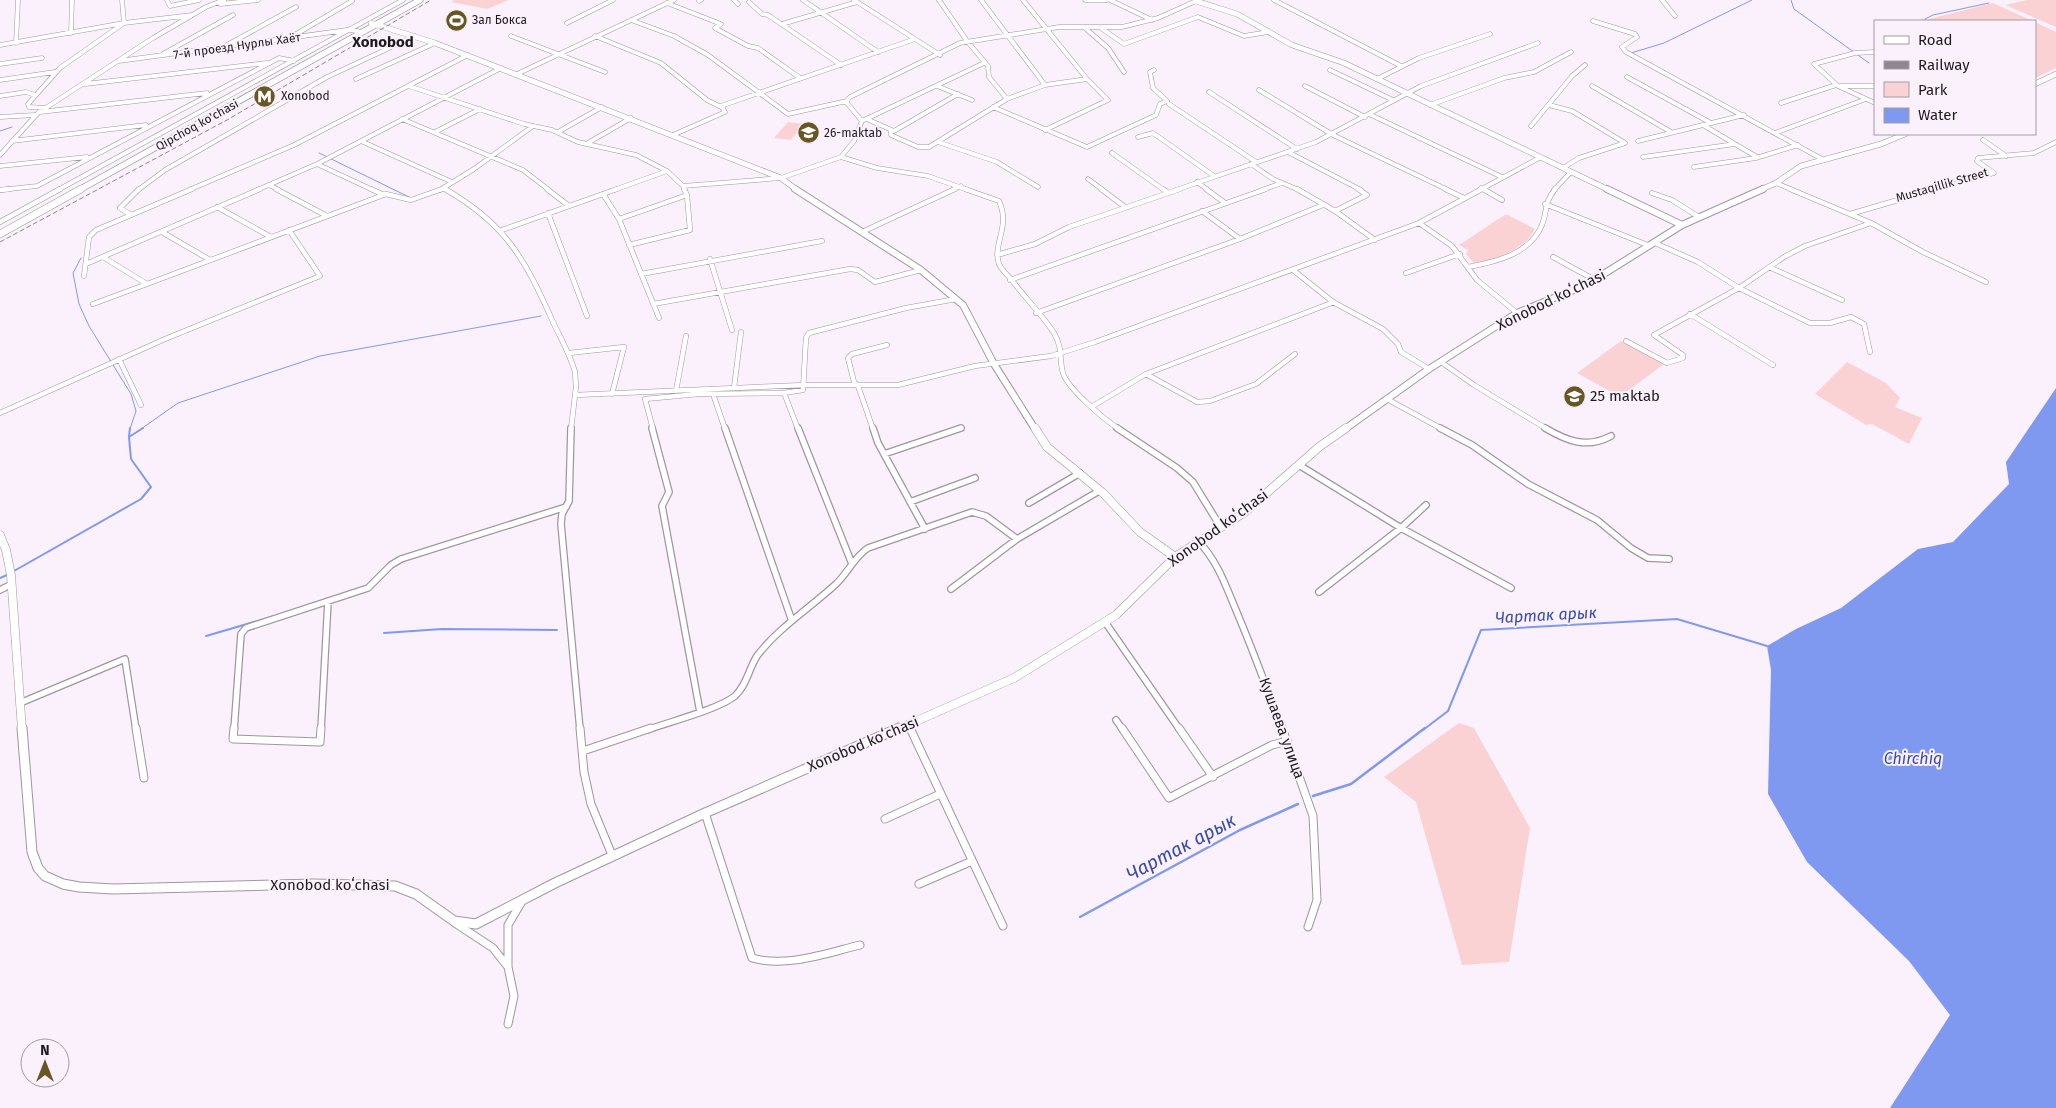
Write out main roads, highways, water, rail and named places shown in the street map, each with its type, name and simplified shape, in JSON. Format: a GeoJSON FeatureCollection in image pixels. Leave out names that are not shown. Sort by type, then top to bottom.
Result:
{"type":"FeatureCollection","features":[{"type":"Feature","properties":{"kind":"main road","name":"Qipchoq ko'chasi"},"geometry":{"type":"LineString","coordinates":[[0,228],[355,30],[375,24],[411,0]]}},
{"type":"Feature","properties":{"kind":"main road","name":"Qipchoq ko'chasi"},"geometry":{"type":"LineString","coordinates":[[0,234],[420,0]]}},
{"type":"Feature","properties":{"kind":"main road"},"geometry":{"type":"LineString","coordinates":[[1197,0],[1238,14],[1292,45],[1344,63],[1682,225]]}},
{"type":"Feature","properties":{"kind":"main road"},"geometry":{"type":"LineString","coordinates":[[375,24],[435,43],[517,74],[781,178],[921,270],[963,305],[994,364],[1048,447],[1080,473],[1140,532],[1175,557]]}},
{"type":"Feature","properties":{"kind":"main road"},"geometry":{"type":"LineString","coordinates":[[2036,84],[2056,74]]}},
{"type":"Feature","properties":{"kind":"main road","name":"Xonobod koʻchasi"},"geometry":{"type":"LineString","coordinates":[[0,535],[11,577],[32,851],[37,866],[43,875],[70,886],[96,888],[244,885],[395,886],[412,891],[451,920],[465,925],[476,924],[612,856],[705,813],[1014,678],[1105,622],[1135,599],[1175,557],[1220,526],[1245,512],[1339,432],[1441,362],[1517,314],[1595,280],[1682,225],[1776,183],[1801,166],[1881,144],[1903,135]]}},
{"type":"Feature","properties":{"kind":"water","name":"Chirchiq"},"geometry":{"type":"Polygon","coordinates":[[[2056,388],[2056,1108],[1890,1108],[1950,1015],[1909,961],[1807,862],[1768,794],[1771,670],[1767,646],[1796,629],[1841,608],[1918,549],[1953,542],[2009,484],[2006,462],[2056,388]]]}},
{"type":"Feature","properties":{"kind":"waterway"},"geometry":{"type":"LineString","coordinates":[[1631,53],[1664,43],[1752,0]]}},
{"type":"Feature","properties":{"kind":"waterway"},"geometry":{"type":"LineString","coordinates":[[1791,0],[1794,9],[1869,63]]}},
{"type":"Feature","properties":{"kind":"waterway"},"geometry":{"type":"LineString","coordinates":[[1926,20],[1933,15],[1989,3]]}},
{"type":"Feature","properties":{"kind":"waterway"},"geometry":{"type":"LineString","coordinates":[[0,131],[12,127]]}},
{"type":"Feature","properties":{"kind":"waterway"},"geometry":{"type":"LineString","coordinates":[[319,153],[411,198]]}},
{"type":"Feature","properties":{"kind":"waterway"},"geometry":{"type":"LineString","coordinates":[[81,258],[73,273],[79,304],[89,326],[131,394],[136,411],[130,429]]}},
{"type":"Feature","properties":{"kind":"waterway"},"geometry":{"type":"LineString","coordinates":[[141,429],[178,403],[320,356],[541,316]]}},
{"type":"Feature","properties":{"kind":"waterway"},"geometry":{"type":"LineString","coordinates":[[129,436],[130,428]]}},
{"type":"Feature","properties":{"kind":"waterway"},"geometry":{"type":"LineString","coordinates":[[14,571],[141,499],[151,487],[131,459],[129,437],[143,428]]}},
{"type":"Feature","properties":{"kind":"waterway"},"geometry":{"type":"LineString","coordinates":[[0,578],[7,575]]}},
{"type":"Feature","properties":{"kind":"waterway"},"geometry":{"type":"LineString","coordinates":[[206,636],[278,615]]}},
{"type":"Feature","properties":{"kind":"waterway","name":"Чартак арык"},"geometry":{"type":"LineString","coordinates":[[1423,730],[1448,711],[1481,630],[1677,619],[1767,646]]}},
{"type":"Feature","properties":{"kind":"waterway"},"geometry":{"type":"LineString","coordinates":[[384,633],[442,629],[557,630]]}},
{"type":"Feature","properties":{"kind":"waterway","name":"Чартак арык"},"geometry":{"type":"LineString","coordinates":[[1313,796],[1351,784],[1425,728]]}},
{"type":"Feature","properties":{"kind":"waterway","name":"Чартак арык"},"geometry":{"type":"LineString","coordinates":[[1080,917],[1240,830],[1298,804]]}},
{"type":"Feature","properties":{"kind":"railway"},"geometry":{"type":"LineString","coordinates":[[0,242],[227,120],[431,0]]}},
{"type":"Feature","properties":{"kind":"place","name":"Зал Бокса"},"geometry":{"type":"Point","coordinates":[456,20]}},
{"type":"Feature","properties":{"kind":"place","name":"Xonobod"},"geometry":{"type":"Point","coordinates":[265,96]}},
{"type":"Feature","properties":{"kind":"place","name":"26-maktab"},"geometry":{"type":"Point","coordinates":[808,133]}},
{"type":"Feature","properties":{"kind":"place","name":"25 maktab"},"geometry":{"type":"Point","coordinates":[1574,396]}},
{"type":"Feature","properties":{"kind":"district","name":"Xonobod"},"geometry":{"type":"Point","coordinates":[383,42]}}]}
